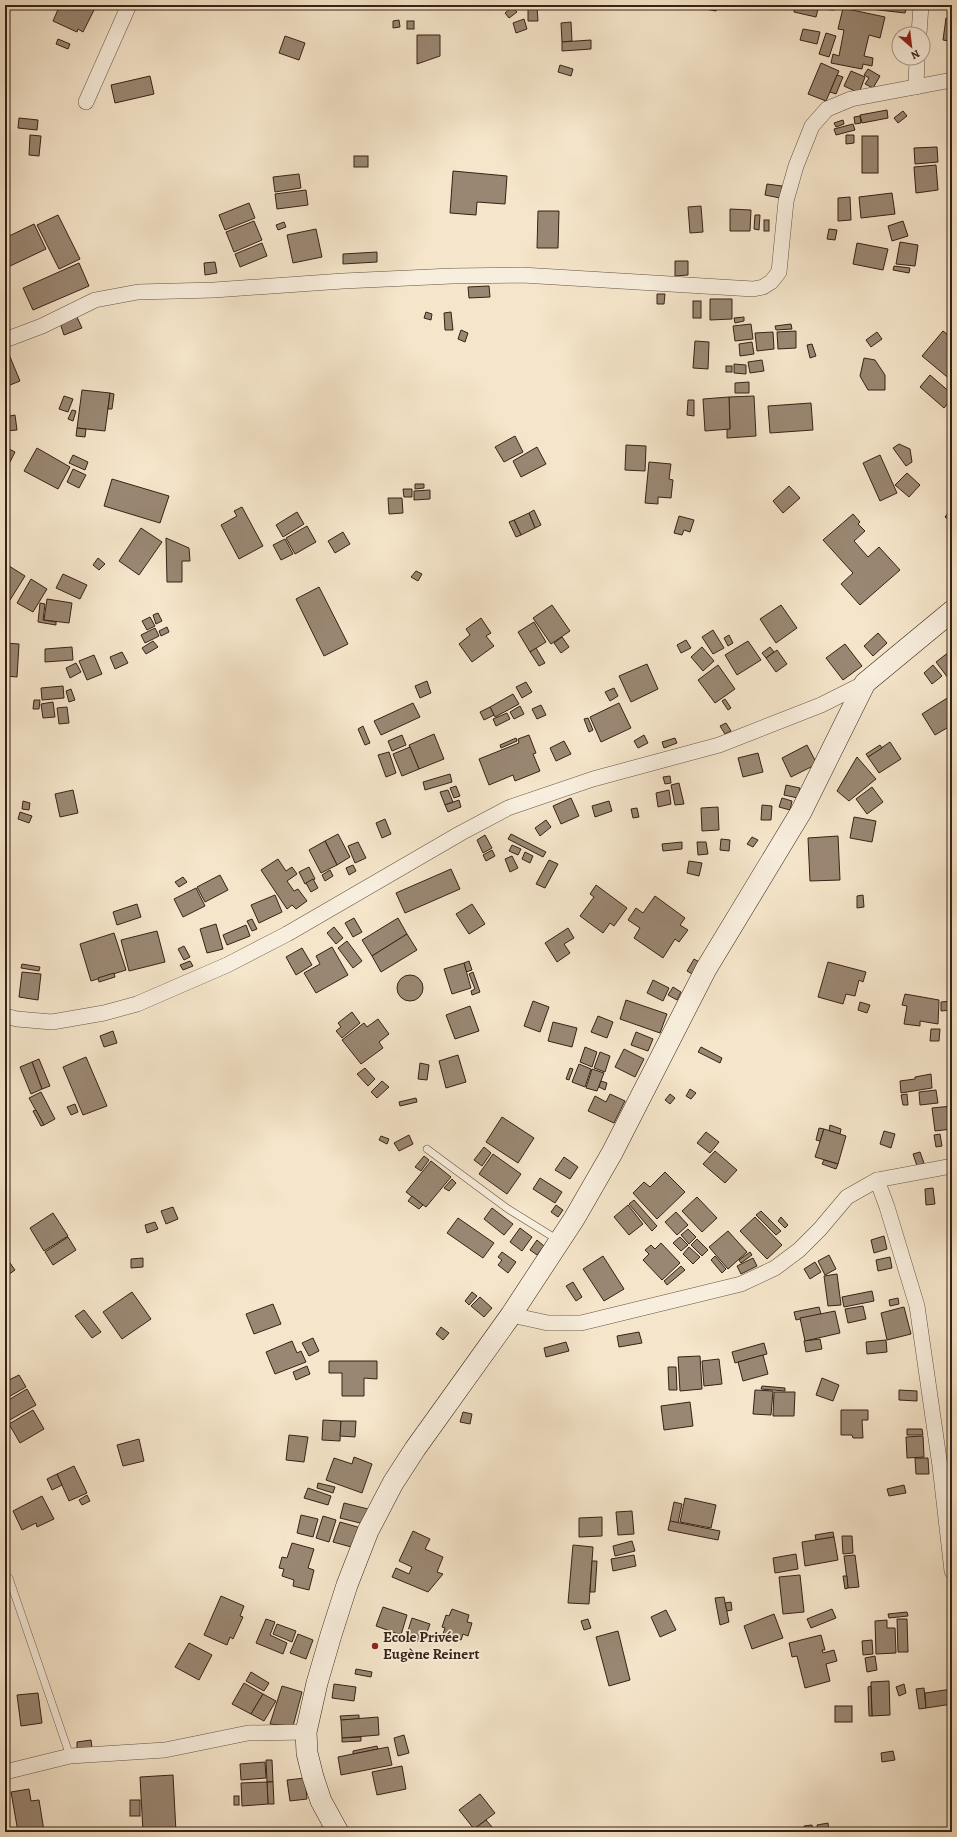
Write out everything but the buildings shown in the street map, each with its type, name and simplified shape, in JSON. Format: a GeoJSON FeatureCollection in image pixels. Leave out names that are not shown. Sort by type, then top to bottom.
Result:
{"type":"FeatureCollection","features":[{"type":"Feature","properties":{"kind":"street"},"geometry":{"type":"LineString","coordinates":[[86,102],[129,5]]}},
{"type":"Feature","properties":{"kind":"street"},"geometry":{"type":"LineString","coordinates":[[920,26],[921,5]]}},
{"type":"Feature","properties":{"kind":"street"},"geometry":{"type":"LineString","coordinates":[[916,87],[917,66]]}},
{"type":"Feature","properties":{"kind":"street"},"geometry":{"type":"LineString","coordinates":[[5,340],[42,326],[95,300],[138,292],[214,290],[343,281],[522,275],[752,289],[763,287],[771,282],[780,272],[786,201],[796,166],[812,126],[827,108],[851,99],[952,80]]}},
{"type":"Feature","properties":{"kind":"street"},"geometry":{"type":"LineString","coordinates":[[5,1016],[18,1019],[52,1022],[104,1013],[137,1004],[227,965],[287,934],[461,833],[508,808],[593,779],[719,745],[821,705],[865,683],[952,611]]}},
{"type":"Feature","properties":{"kind":"street"},"geometry":{"type":"LineString","coordinates":[[338,1832],[321,1800],[313,1777],[307,1753],[306,1732],[317,1683],[331,1634],[347,1585],[368,1531],[393,1483],[415,1449],[511,1315],[559,1241],[612,1153],[706,969],[801,812],[865,683]]}},
{"type":"Feature","properties":{"kind":"street"},"geometry":{"type":"LineString","coordinates":[[511,1315],[548,1323],[581,1323],[741,1284],[775,1268],[799,1250],[820,1229],[847,1197],[877,1180],[952,1166]]}},
{"type":"Feature","properties":{"kind":"street"},"geometry":{"type":"LineString","coordinates":[[877,1180],[887,1207],[917,1306],[946,1464],[952,1571]]}},
{"type":"Feature","properties":{"kind":"street"},"geometry":{"type":"LineString","coordinates":[[5,1772],[70,1756],[165,1750],[248,1733],[306,1732]]}},
{"type":"Feature","properties":{"kind":"lane"},"geometry":{"type":"LineString","coordinates":[[427,1149],[508,1209],[559,1241]]}},
{"type":"Feature","properties":{"kind":"lane"},"geometry":{"type":"LineString","coordinates":[[9,1578],[70,1756]]}},
{"type":"Feature","properties":{"kind":"place","name":"Ecole Privée Eugène Reinert"},"geometry":{"type":"Point","coordinates":[375,1646]}}]}
